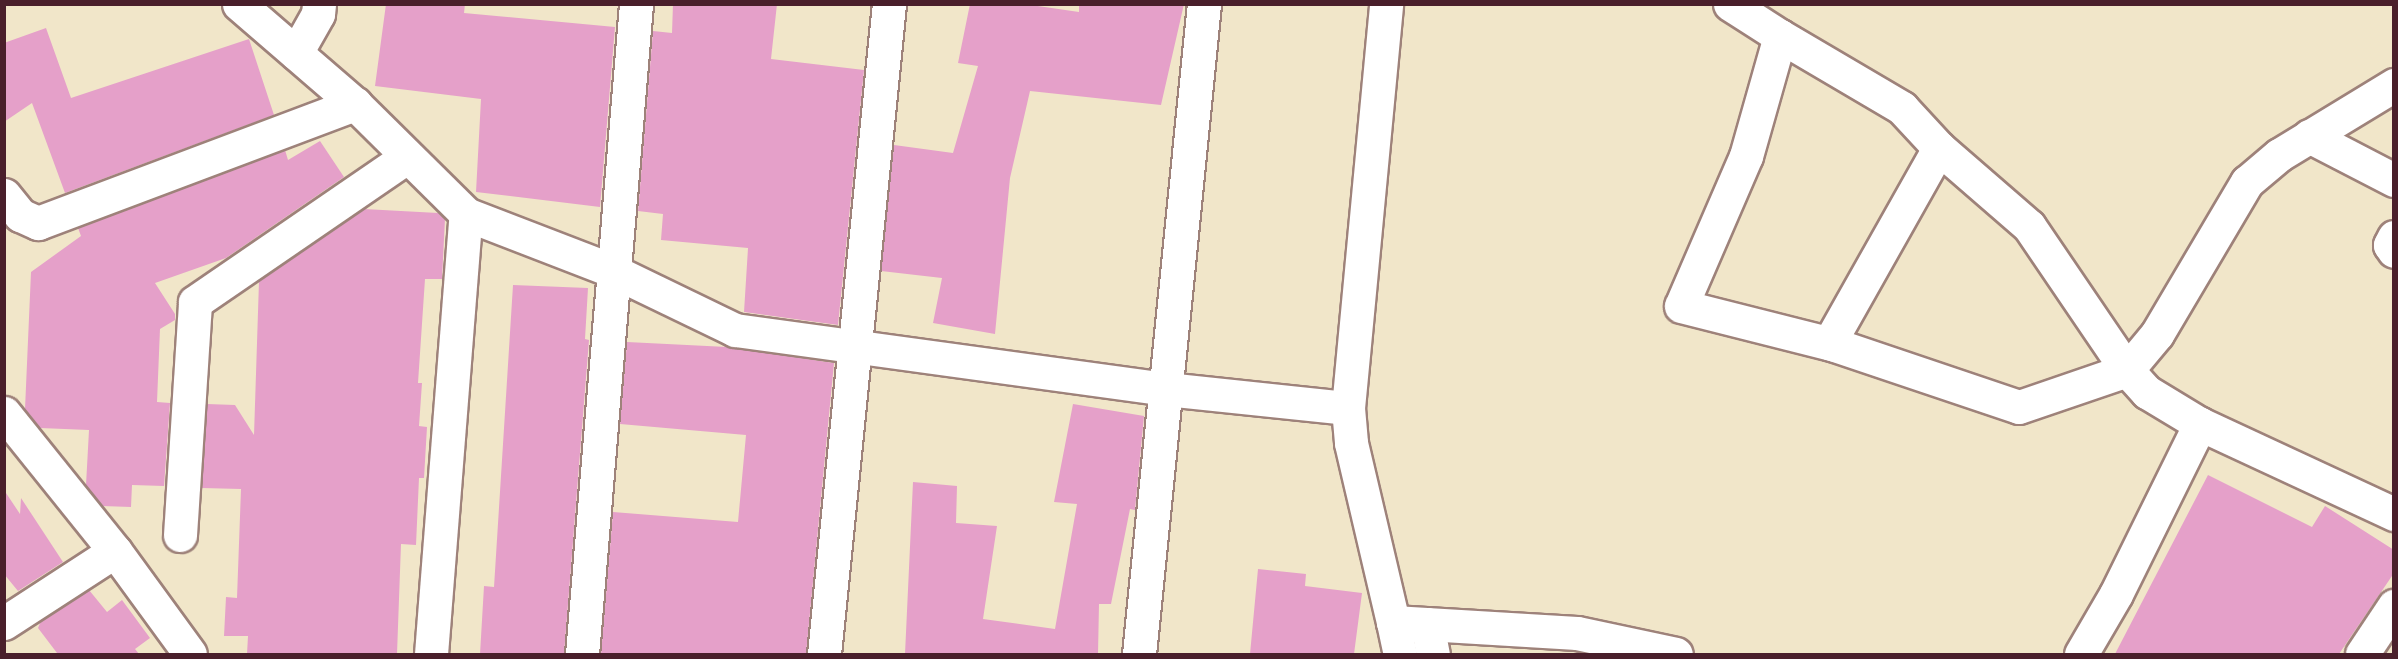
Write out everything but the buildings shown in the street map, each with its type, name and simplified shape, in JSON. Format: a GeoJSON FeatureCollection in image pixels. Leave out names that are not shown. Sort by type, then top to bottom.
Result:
{"type":"FeatureCollection","features":[{"type":"Feature","properties":{"kind":"street"},"geometry":{"type":"LineString","coordinates":[[239,4],[355,104],[466,214],[611,270],[735,330],[855,349],[1166,389],[1348,408]]}},
{"type":"Feature","properties":{"kind":"street"},"geometry":{"type":"LineString","coordinates":[[296,53],[318,14],[319,4]]}},
{"type":"Feature","properties":{"kind":"street"},"geometry":{"type":"LineString","coordinates":[[582,654],[611,270],[636,4]]}},
{"type":"Feature","properties":{"kind":"street"},"geometry":{"type":"LineString","coordinates":[[825,654],[889,4]]}},
{"type":"Feature","properties":{"kind":"street"},"geometry":{"type":"LineString","coordinates":[[1139,654],[1204,4]]}},
{"type":"Feature","properties":{"kind":"street"},"geometry":{"type":"LineString","coordinates":[[1386,4],[1348,408],[1351,443],[1400,654]]}},
{"type":"Feature","properties":{"kind":"street"},"geometry":{"type":"LineString","coordinates":[[1730,4],[1902,108],[1939,148],[2029,226],[2127,370],[2147,392],[2200,424],[2394,514]]}},
{"type":"Feature","properties":{"kind":"street"},"geometry":{"type":"LineString","coordinates":[[1780,36],[1746,156],[1681,306],[1835,345],[2019,407],[2127,370],[2157,334],[2247,182],[2309,136],[2394,85]]}},
{"type":"Feature","properties":{"kind":"street"},"geometry":{"type":"LineString","coordinates":[[4,195],[20,215],[38,223],[355,104]]}},
{"type":"Feature","properties":{"kind":"street"},"geometry":{"type":"LineString","coordinates":[[2309,136],[2394,180]]}},
{"type":"Feature","properties":{"kind":"street"},"geometry":{"type":"LineString","coordinates":[[1835,345],[1829,344],[1939,148]]}},
{"type":"Feature","properties":{"kind":"street"},"geometry":{"type":"LineString","coordinates":[[180,535],[195,302],[407,157]]}},
{"type":"Feature","properties":{"kind":"street"},"geometry":{"type":"LineString","coordinates":[[431,654],[466,214]]}},
{"type":"Feature","properties":{"kind":"street"},"geometry":{"type":"LineString","coordinates":[[2394,237],[2390,245],[2394,250]]}},
{"type":"Feature","properties":{"kind":"street"},"geometry":{"type":"LineString","coordinates":[[4,413],[115,551],[190,654]]}},
{"type":"Feature","properties":{"kind":"street"},"geometry":{"type":"LineString","coordinates":[[2081,654],[2116,594],[2200,424]]}},
{"type":"Feature","properties":{"kind":"street"},"geometry":{"type":"LineString","coordinates":[[4,623],[115,551]]}},
{"type":"Feature","properties":{"kind":"street"},"geometry":{"type":"LineString","coordinates":[[2362,654],[2394,606]]}},
{"type":"Feature","properties":{"kind":"street"},"geometry":{"type":"LineString","coordinates":[[1393,622],[1430,639],[1577,633],[1676,654]]}}]}
